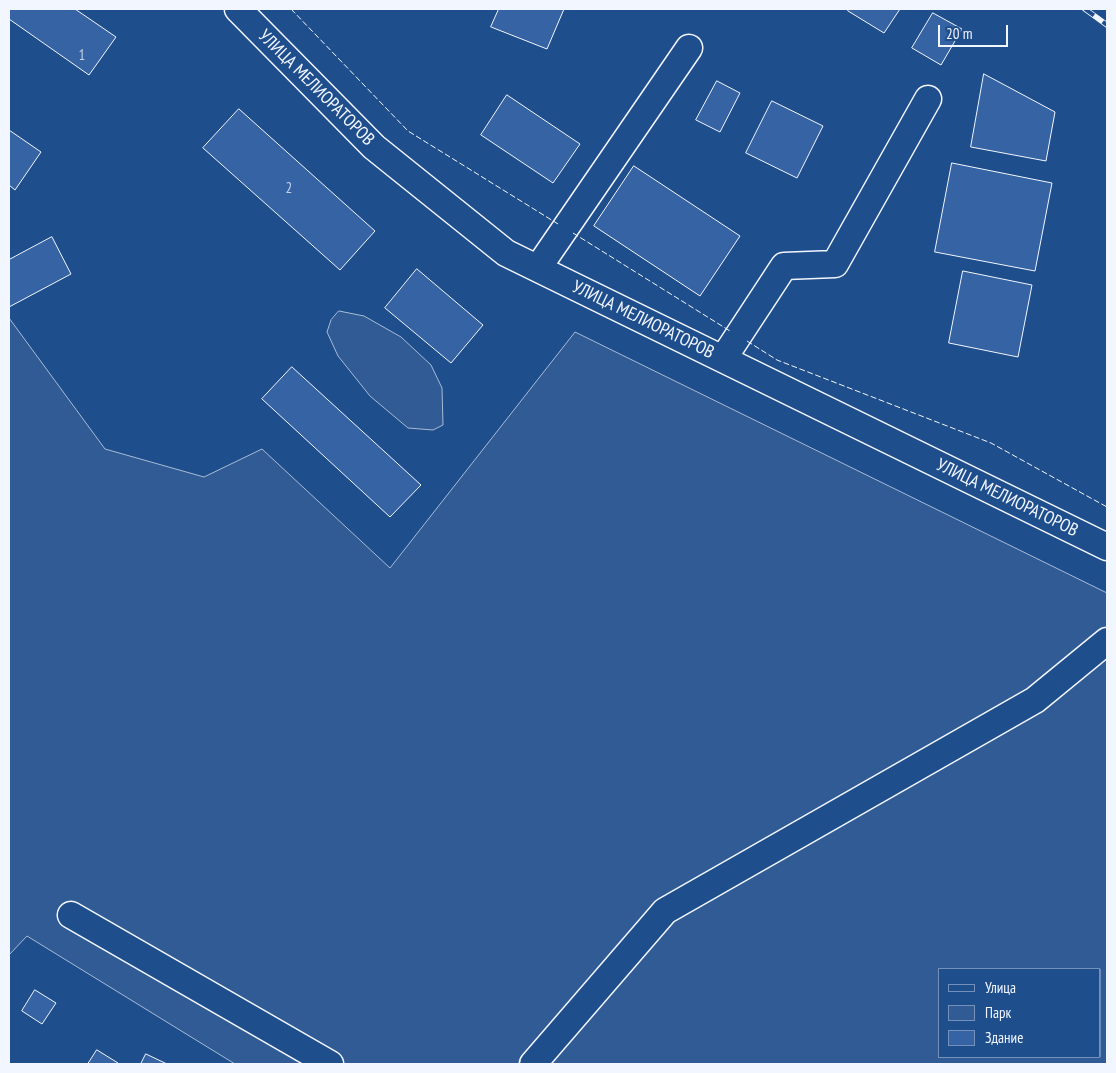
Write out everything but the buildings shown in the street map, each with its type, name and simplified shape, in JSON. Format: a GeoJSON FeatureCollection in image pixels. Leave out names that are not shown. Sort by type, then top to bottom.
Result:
{"type":"FeatureCollection","features":[{"type":"Feature","properties":{"kind":"street","name":"УЛИЦА МЕЛИОРАТОРОВ"},"geometry":{"type":"LineString","coordinates":[[238,9],[374,147],[506,253],[1107,547]]}},
{"type":"Feature","properties":{"kind":"street"},"geometry":{"type":"LineString","coordinates":[[538,268],[689,48]]}},
{"type":"Feature","properties":{"kind":"street"},"geometry":{"type":"LineString","coordinates":[[723,359],[784,266],[835,264],[928,99]]}},
{"type":"Feature","properties":{"kind":"street"},"geometry":{"type":"LineString","coordinates":[[533,1064],[665,911],[1035,700],[1107,641]]}},
{"type":"Feature","properties":{"kind":"street"},"geometry":{"type":"LineString","coordinates":[[71,915],[330,1064]]}},
{"type":"Feature","properties":{"kind":"green space"},"geometry":{"type":"Polygon","coordinates":[[[339,311],[364,316],[401,337],[431,365],[442,388],[443,425],[433,430],[408,428],[370,396],[338,356],[327,332],[331,320],[339,311]]]}},
{"type":"Feature","properties":{"kind":"green space"},"geometry":{"type":"Polygon","coordinates":[[[9,318],[105,449],[204,477],[262,449],[390,568],[575,332],[1107,593],[1107,1064],[235,1064],[27,936],[9,955],[9,318]]]}},
{"type":"Feature","properties":{"kind":"railway"},"geometry":{"type":"LineString","coordinates":[[1085,9],[1107,25]]}},
{"type":"Feature","properties":{"kind":"fence"},"geometry":{"type":"LineString","coordinates":[[291,9],[408,131],[558,224]]}},
{"type":"Feature","properties":{"kind":"fence"},"geometry":{"type":"LineString","coordinates":[[573,233],[730,331]]}},
{"type":"Feature","properties":{"kind":"fence"},"geometry":{"type":"LineString","coordinates":[[747,341],[777,360],[991,443],[1107,507]]}}]}
